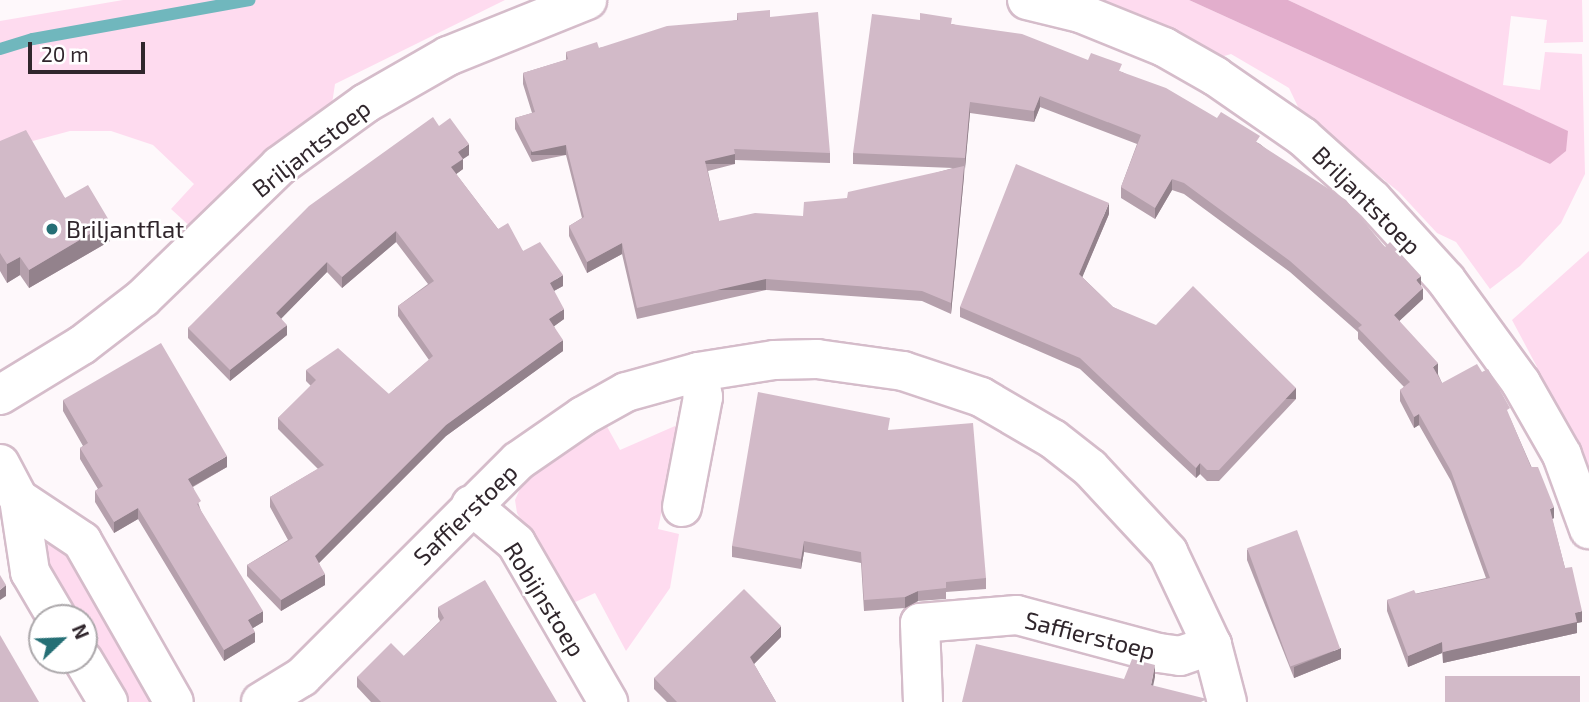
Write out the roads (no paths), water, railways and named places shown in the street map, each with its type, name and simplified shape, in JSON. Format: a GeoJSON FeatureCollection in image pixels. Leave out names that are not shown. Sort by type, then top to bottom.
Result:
{"type":"FeatureCollection","features":[{"type":"Feature","properties":{"kind":"street","name":"Briljantstoep"},"geometry":{"type":"LineString","coordinates":[[0,395],[82,345],[143,298],[279,166],[366,103],[448,56],[587,0]]}},
{"type":"Feature","properties":{"kind":"street","name":"Briljantstoep"},"geometry":{"type":"LineString","coordinates":[[1027,0],[1080,13],[1164,47],[1215,76],[1303,137],[1373,200],[1446,280],[1521,383],[1562,455],[1589,529]]}},
{"type":"Feature","properties":{"kind":"street","name":"Saffierstoep"},"geometry":{"type":"LineString","coordinates":[[261,702],[302,677],[471,505],[518,461],[583,416],[626,393],[698,372],[774,360],[859,363],[942,381],[992,402],[1053,439],[1123,500],[1168,552],[1212,645],[1227,702]]}},
{"type":"Feature","properties":{"kind":"street"},"geometry":{"type":"LineString","coordinates":[[682,507],[704,397],[698,372]]}},
{"type":"Feature","properties":{"kind":"street"},"geometry":{"type":"LineString","coordinates":[[0,464],[19,499],[30,572],[49,604]]}},
{"type":"Feature","properties":{"kind":"street"},"geometry":{"type":"LineString","coordinates":[[19,499],[82,541],[174,702]]}},
{"type":"Feature","properties":{"kind":"street","name":"Robijnstoep"},"geometry":{"type":"LineString","coordinates":[[471,505],[516,543],[608,702]]}},
{"type":"Feature","properties":{"kind":"street","name":"Saffierstoep"},"geometry":{"type":"LineString","coordinates":[[923,702],[920,623],[1017,615],[1159,653],[1180,656],[1212,645]]}},
{"type":"Feature","properties":{"kind":"street"},"geometry":{"type":"LineString","coordinates":[[91,674],[108,702]]}},
{"type":"Feature","properties":{"kind":"waterway"},"geometry":{"type":"LineString","coordinates":[[0,49],[33,39],[250,0]]}},
{"type":"Feature","properties":{"kind":"place","name":"Briljantflat"},"geometry":{"type":"Point","coordinates":[52,229]}}]}
